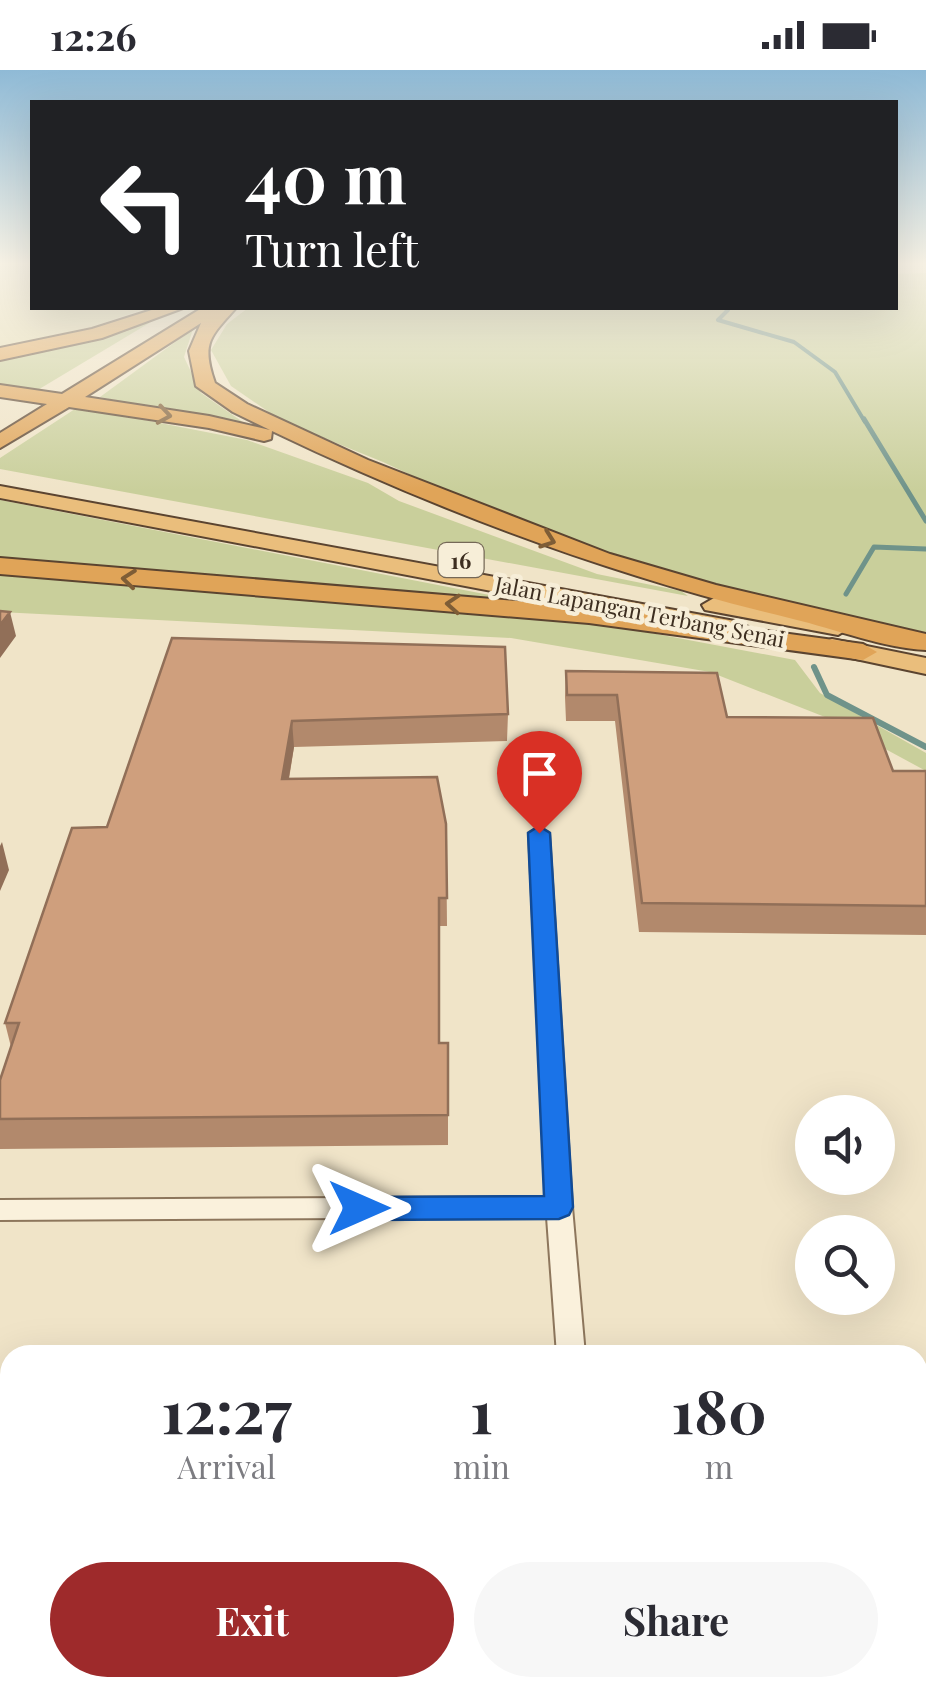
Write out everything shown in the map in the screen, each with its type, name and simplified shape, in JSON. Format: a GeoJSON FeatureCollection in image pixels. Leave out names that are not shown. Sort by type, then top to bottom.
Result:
{"type":"FeatureCollection","features":[{"type":"Feature","properties":{"kind":"highway"},"geometry":{"type":"LineString","coordinates":[[0,354],[73,339]]}},
{"type":"Feature","properties":{"kind":"highway"},"geometry":{"type":"LineString","coordinates":[[0,442],[144,339]]}},
{"type":"Feature","properties":{"kind":"highway"},"geometry":{"type":"LineString","coordinates":[[0,425],[57,398],[159,339]]}},
{"type":"Feature","properties":{"kind":"highway"},"geometry":{"type":"LineString","coordinates":[[200,339],[197,362],[206,386],[240,408],[360,464],[480,514],[634,570],[925,650]]}},
{"type":"Feature","properties":{"kind":"highway"},"geometry":{"type":"LineString","coordinates":[[0,391],[245,430],[360,464]]}},
{"type":"Feature","properties":{"kind":"highway","name":"Jalan Lapangan Terbang Senai"},"geometry":{"type":"LineString","coordinates":[[0,477],[925,650]]}},
{"type":"Feature","properties":{"kind":"highway","name":"Jalan Lapangan Terbang Senai"},"geometry":{"type":"LineString","coordinates":[[0,492],[863,652],[925,650]]}},
{"type":"Feature","properties":{"kind":"highway"},"geometry":{"type":"LineString","coordinates":[[0,566],[589,615],[863,652]]}},
{"type":"Feature","properties":{"kind":"street"},"geometry":{"type":"LineString","coordinates":[[539,833],[570,1345]]}},
{"type":"Feature","properties":{"kind":"street"},"geometry":{"type":"LineString","coordinates":[[0,1210],[559,1207]]}},
{"type":"Feature","properties":{"kind":"shaded area"},"geometry":{"type":"Polygon","coordinates":[[[0,339],[44,339],[0,348],[0,339]]]}},
{"type":"Feature","properties":{"kind":"green space"},"geometry":{"type":"Polygon","coordinates":[[[89,339],[123,339],[36,391],[0,387],[0,358],[89,339]]]}},
{"type":"Feature","properties":{"kind":"green space"},"geometry":{"type":"Polygon","coordinates":[[[179,339],[190,339],[184,357],[201,393],[250,427],[100,397],[179,339]]]}},
{"type":"Feature","properties":{"kind":"green space"},"geometry":{"type":"Polygon","coordinates":[[[218,339],[926,339],[926,638],[723,593],[527,529],[383,462],[282,421],[231,386],[211,350],[218,339]]]}},
{"type":"Feature","properties":{"kind":"green space"},"geometry":{"type":"Polygon","coordinates":[[[78,407],[247,440],[368,483],[399,501],[597,574],[681,591],[688,596],[0,469],[0,458],[78,407]]]}},
{"type":"Feature","properties":{"kind":"green space"},"geometry":{"type":"Polygon","coordinates":[[[0,500],[561,609],[0,559],[0,500]]]}},
{"type":"Feature","properties":{"kind":"green space"},"geometry":{"type":"Polygon","coordinates":[[[0,572],[577,619],[795,660],[820,693],[926,753],[926,771],[830,719],[710,672],[511,638],[0,612],[0,572]]]}},
{"type":"Feature","properties":{"kind":"building"},"geometry":{"type":"Polygon","coordinates":[[[0,611],[10,612],[0,625],[0,611]]]}},
{"type":"Feature","properties":{"kind":"building"},"geometry":{"type":"Polygon","coordinates":[[[172,638],[505,647],[508,714],[292,721],[282,779],[437,777],[446,824],[447,898],[439,898],[439,1043],[448,1043],[448,1115],[0,1119],[0,1080],[19,1023],[5,1023],[72,828],[107,827],[172,638]]]}},
{"type":"Feature","properties":{"kind":"building"},"geometry":{"type":"Polygon","coordinates":[[[566,671],[717,673],[727,717],[873,718],[893,771],[926,771],[926,906],[642,903],[617,695],[567,695],[566,671]]]}},
{"type":"Feature","properties":{"kind":"waterway"},"geometry":{"type":"LineString","coordinates":[[783,339],[794,342],[835,372],[865,422]]}},
{"type":"Feature","properties":{"kind":"waterway"},"geometry":{"type":"LineString","coordinates":[[864,419],[926,521]]}},
{"type":"Feature","properties":{"kind":"waterway"},"geometry":{"type":"LineString","coordinates":[[846,594],[874,547],[926,549]]}},
{"type":"Feature","properties":{"kind":"waterway"},"geometry":{"type":"LineString","coordinates":[[814,667],[827,695],[926,747]]}},
{"type":"Feature","properties":{"kind":"route"},"geometry":{"type":"LineString","coordinates":[[359,1208],[559,1207],[539,833]]}}]}
